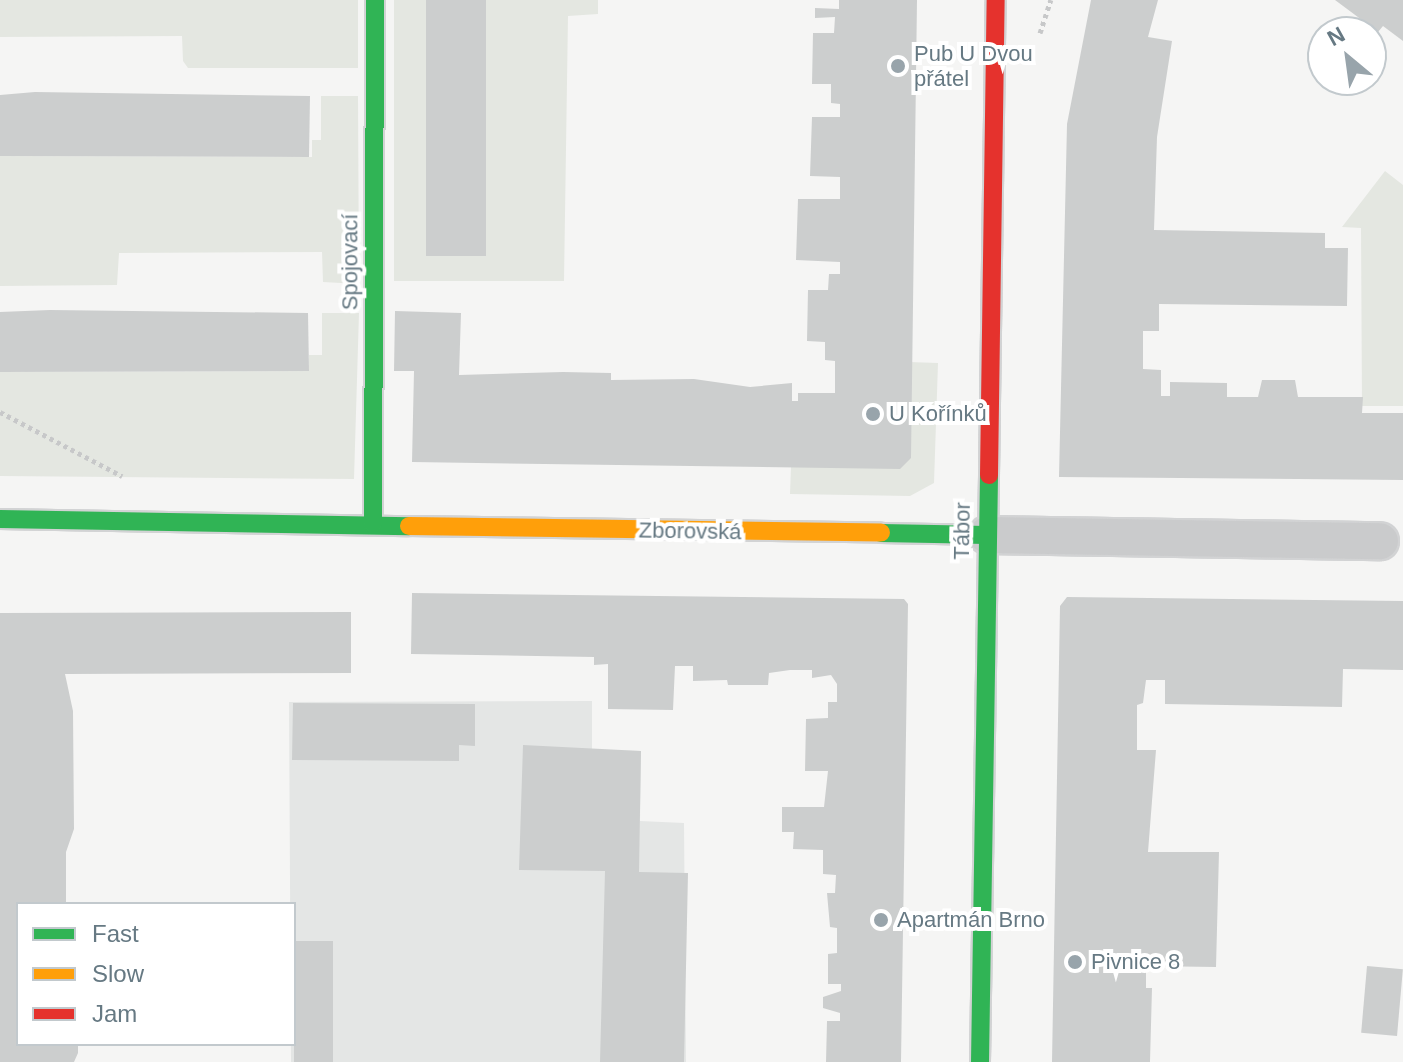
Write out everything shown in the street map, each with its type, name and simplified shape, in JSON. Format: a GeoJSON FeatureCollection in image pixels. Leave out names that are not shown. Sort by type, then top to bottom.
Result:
{"type":"FeatureCollection","features":[{"type":"Feature","properties":{"kind":"street","name":"Spojovací"},"geometry":{"type":"LineString","coordinates":[[373,524],[375,0]]}},
{"type":"Feature","properties":{"kind":"street","name":"Tábor"},"geometry":{"type":"LineString","coordinates":[[980,1062],[996,0]]}},
{"type":"Feature","properties":{"kind":"street","name":"Zborovská"},"geometry":{"type":"LineString","coordinates":[[0,519],[1380,541]]}},
{"type":"Feature","properties":{"kind":"path"},"geometry":{"type":"LineString","coordinates":[[1037,43],[1051,0]]}},
{"type":"Feature","properties":{"kind":"path"},"geometry":{"type":"LineString","coordinates":[[0,412],[127,479]]}},
{"type":"Feature","properties":{"kind":"shaded area"},"geometry":{"type":"Polygon","coordinates":[[[0,0],[358,0],[358,68],[188,68],[183,61],[182,36],[0,37],[0,0]]]}},
{"type":"Feature","properties":{"kind":"shaded area"},"geometry":{"type":"Polygon","coordinates":[[[394,0],[598,0],[598,14],[568,16],[564,281],[394,281],[394,0]]]}},
{"type":"Feature","properties":{"kind":"shaded area"},"geometry":{"type":"Polygon","coordinates":[[[321,96],[358,96],[359,284],[323,282],[322,252],[119,253],[117,285],[0,286],[0,156],[312,157],[312,140],[321,140],[321,96]]]}},
{"type":"Feature","properties":{"kind":"shaded area"},"geometry":{"type":"Polygon","coordinates":[[[1385,171],[1403,185],[1403,406],[1362,406],[1361,228],[1342,227],[1385,171]]]}},
{"type":"Feature","properties":{"kind":"shaded area"},"geometry":{"type":"Polygon","coordinates":[[[322,313],[359,313],[354,479],[0,476],[0,372],[309,371],[309,355],[322,355],[322,313]]]}},
{"type":"Feature","properties":{"kind":"shaded area"},"geometry":{"type":"Polygon","coordinates":[[[909,362],[938,363],[934,483],[910,496],[790,494],[791,467],[909,362]]]}},
{"type":"Feature","properties":{"kind":"shaded area"},"geometry":{"type":"Polygon","coordinates":[[[592,701],[592,750],[641,751],[640,821],[684,823],[686,1062],[291,1062],[291,1046],[296,1046],[296,902],[290,902],[289,702],[592,701]]]}},
{"type":"Feature","properties":{"kind":"building"},"geometry":{"type":"Polygon","coordinates":[[[426,0],[486,0],[486,256],[426,256],[426,0]]]}},
{"type":"Feature","properties":{"kind":"building"},"geometry":{"type":"Polygon","coordinates":[[[839,0],[917,0],[911,458],[900,469],[412,462],[414,371],[394,371],[395,311],[461,313],[459,375],[611,373],[611,380],[694,379],[750,387],[792,383],[792,401],[798,401],[798,393],[835,393],[835,361],[825,360],[825,342],[807,341],[808,290],[828,290],[829,274],[840,274],[840,262],[796,260],[798,199],[840,199],[840,177],[810,176],[812,117],[840,117],[840,104],[831,103],[831,84],[812,84],[813,33],[834,33],[835,17],[815,18],[815,8],[839,9],[839,0]]]}},
{"type":"Feature","properties":{"kind":"building"},"geometry":{"type":"Polygon","coordinates":[[[1091,0],[1158,0],[1148,37],[1172,41],[1157,137],[1154,230],[1325,233],[1325,248],[1348,248],[1347,306],[1159,304],[1159,331],[1143,331],[1143,369],[1161,370],[1161,396],[1170,396],[1170,382],[1227,383],[1227,397],[1258,397],[1262,380],[1295,380],[1298,397],[1363,397],[1362,413],[1403,413],[1403,480],[1059,477],[1067,124],[1091,0]]]}},
{"type":"Feature","properties":{"kind":"building"},"geometry":{"type":"Polygon","coordinates":[[[1335,0],[1403,0],[1403,41],[1387,29],[1387,16],[1356,16],[1335,0]]]}},
{"type":"Feature","properties":{"kind":"building"},"geometry":{"type":"Polygon","coordinates":[[[35,92],[310,96],[309,157],[0,156],[0,95],[35,92]]]}},
{"type":"Feature","properties":{"kind":"building"},"geometry":{"type":"Polygon","coordinates":[[[0,312],[308,313],[309,371],[0,372],[0,312]]]}},
{"type":"Feature","properties":{"kind":"building"},"geometry":{"type":"Polygon","coordinates":[[[412,593],[904,599],[908,604],[901,1062],[826,1062],[827,1021],[840,1021],[840,1013],[823,1008],[823,997],[841,991],[841,984],[828,984],[828,954],[837,953],[837,928],[830,927],[827,893],[835,893],[836,875],[823,874],[823,850],[793,849],[794,832],[782,832],[782,807],[824,807],[828,771],[805,771],[806,719],[828,718],[828,702],[837,702],[837,684],[831,675],[812,678],[812,670],[790,670],[769,673],[768,685],[728,685],[727,680],[693,681],[693,666],[675,666],[673,710],[608,709],[608,664],[594,665],[594,657],[411,654],[412,593]]]}},
{"type":"Feature","properties":{"kind":"building"},"geometry":{"type":"Polygon","coordinates":[[[1067,597],[1403,601],[1403,670],[1343,669],[1342,707],[1165,704],[1165,680],[1146,680],[1143,703],[1137,705],[1137,750],[1156,750],[1148,852],[1219,852],[1216,967],[1146,966],[1146,988],[1152,988],[1150,1062],[1052,1062],[1060,606],[1067,597]]]}},
{"type":"Feature","properties":{"kind":"building"},"geometry":{"type":"Polygon","coordinates":[[[351,612],[351,673],[65,674],[73,711],[74,829],[66,852],[66,902],[16,902],[16,1046],[78,1046],[74,1062],[0,1062],[0,613],[351,612]]]}},
{"type":"Feature","properties":{"kind":"building"},"geometry":{"type":"Polygon","coordinates":[[[293,703],[475,704],[475,746],[459,745],[459,761],[292,760],[293,703]]]}},
{"type":"Feature","properties":{"kind":"building"},"geometry":{"type":"Polygon","coordinates":[[[523,745],[641,751],[639,872],[688,873],[684,1062],[600,1062],[605,871],[519,870],[523,745]]]}},
{"type":"Feature","properties":{"kind":"building"},"geometry":{"type":"Polygon","coordinates":[[[296,941],[333,941],[333,1062],[294,1062],[296,941]]]}},
{"type":"Feature","properties":{"kind":"building"},"geometry":{"type":"Polygon","coordinates":[[[1367,966],[1403,969],[1397,1036],[1361,1033],[1367,966]]]}},
{"type":"Feature","properties":{"kind":"traffic: fast"},"geometry":{"type":"LineString","coordinates":[[373,524],[375,0]]}},
{"type":"Feature","properties":{"kind":"traffic: fast"},"geometry":{"type":"LineString","coordinates":[[980,1062],[989,475]]}},
{"type":"Feature","properties":{"kind":"traffic: fast"},"geometry":{"type":"LineString","coordinates":[[0,519],[409,526]]}},
{"type":"Feature","properties":{"kind":"traffic: fast"},"geometry":{"type":"LineString","coordinates":[[881,533],[987,535]]}},
{"type":"Feature","properties":{"kind":"traffic: slow"},"geometry":{"type":"LineString","coordinates":[[409,526],[881,533]]}},
{"type":"Feature","properties":{"kind":"traffic: jam"},"geometry":{"type":"LineString","coordinates":[[989,475],[996,0]]}},
{"type":"Feature","properties":{"kind":"place","name":"Pub U Dvou přátel"},"geometry":{"type":"Point","coordinates":[898,66]}},
{"type":"Feature","properties":{"kind":"place","name":"U Kořínků"},"geometry":{"type":"Point","coordinates":[873,414]}},
{"type":"Feature","properties":{"kind":"place","name":"Apartmán Brno"},"geometry":{"type":"Point","coordinates":[881,920]}},
{"type":"Feature","properties":{"kind":"place","name":"Pivnice 8"},"geometry":{"type":"Point","coordinates":[1075,962]}}]}
